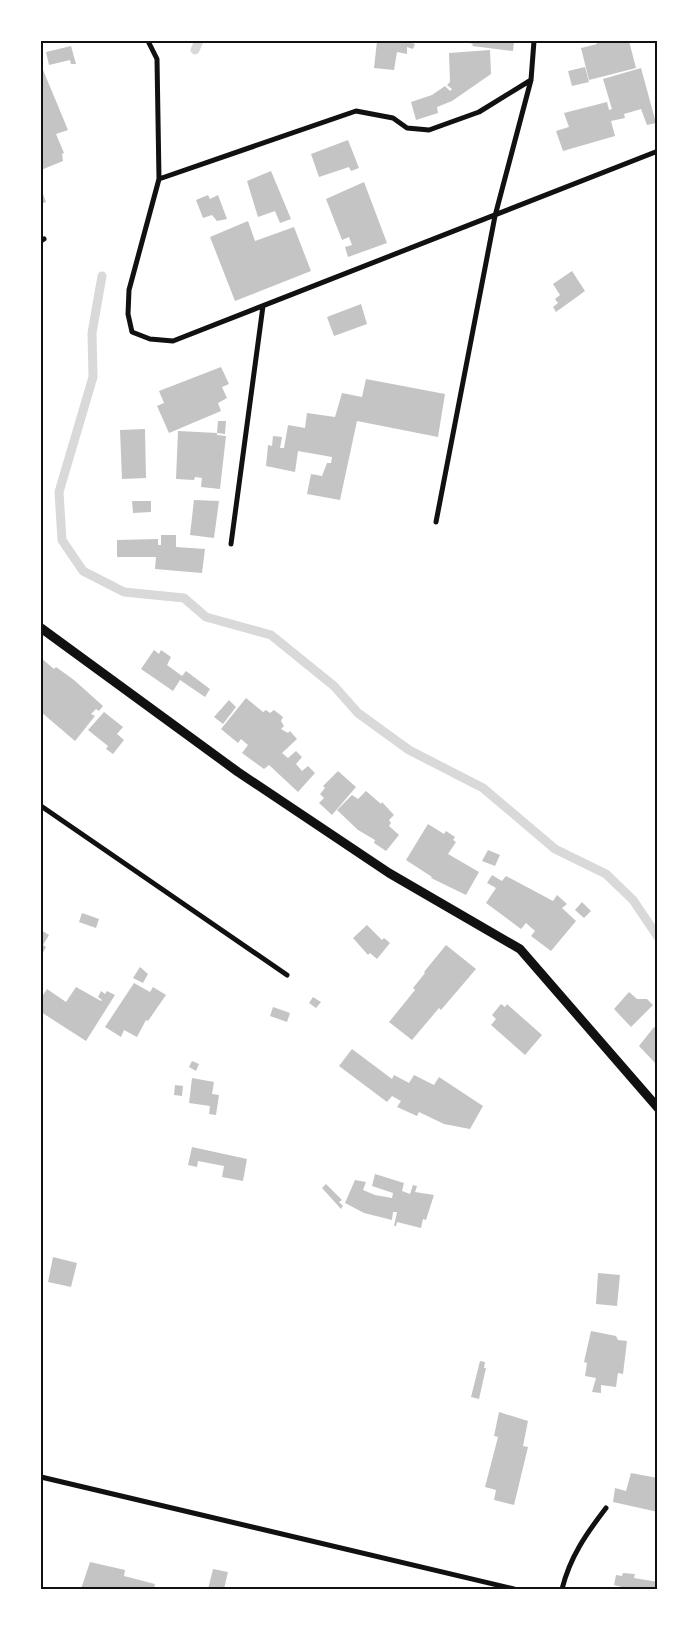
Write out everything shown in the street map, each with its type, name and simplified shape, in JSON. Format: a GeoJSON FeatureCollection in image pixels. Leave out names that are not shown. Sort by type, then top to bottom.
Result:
{"type":"FeatureCollection","features":[{"type":"Feature","properties":{"kind":"street"},"geometry":{"type":"LineString","coordinates":[[148,41],[157,60],[159,179],[129,290],[128,314],[132,332],[150,339],[173,341],[658,151]]}},
{"type":"Feature","properties":{"kind":"street"},"geometry":{"type":"LineString","coordinates":[[436,522],[495,216],[531,80],[534,41]]}},
{"type":"Feature","properties":{"kind":"street"},"geometry":{"type":"LineString","coordinates":[[159,179],[356,111],[393,118],[408,128],[429,130],[479,112],[531,80]]}},
{"type":"Feature","properties":{"kind":"street"},"geometry":{"type":"LineString","coordinates":[[231,544],[263,306]]}},
{"type":"Feature","properties":{"kind":"street"},"geometry":{"type":"LineString","coordinates":[[41,628],[238,772],[389,874],[520,949],[658,1108]]}},
{"type":"Feature","properties":{"kind":"street"},"geometry":{"type":"LineString","coordinates":[[41,806],[287,975]]}},
{"type":"Feature","properties":{"kind":"street"},"geometry":{"type":"LineString","coordinates":[[41,1477],[514,1589]]}},
{"type":"Feature","properties":{"kind":"street"},"geometry":{"type":"LineString","coordinates":[[562,1589],[567,1568],[575,1550],[606,1508]]}},
{"type":"Feature","properties":{"kind":"building"},"geometry":{"type":"Polygon","coordinates":[[[377,41],[404,41],[415,44],[413,49],[407,47],[407,54],[397,52],[394,70],[374,68],[377,41]]]}},
{"type":"Feature","properties":{"kind":"building"},"geometry":{"type":"Polygon","coordinates":[[[462,41],[514,41],[513,51],[472,46],[473,44],[462,41]]]}},
{"type":"Feature","properties":{"kind":"building"},"geometry":{"type":"Polygon","coordinates":[[[596,41],[629,41],[636,68],[589,80],[581,48],[597,44],[596,41]]]}},
{"type":"Feature","properties":{"kind":"building"},"geometry":{"type":"Polygon","coordinates":[[[71,46],[76,64],[71,64],[70,60],[49,65],[46,52],[71,46]]]}},
{"type":"Feature","properties":{"kind":"building"},"geometry":{"type":"Polygon","coordinates":[[[490,50],[491,74],[452,101],[437,107],[438,113],[416,120],[411,102],[432,95],[445,86],[450,91],[452,89],[447,85],[450,82],[449,53],[490,50]]]}},
{"type":"Feature","properties":{"kind":"building"},"geometry":{"type":"Polygon","coordinates":[[[41,65],[68,130],[56,134],[64,153],[62,154],[63,161],[41,170],[41,65]]]}},
{"type":"Feature","properties":{"kind":"building"},"geometry":{"type":"Polygon","coordinates":[[[585,67],[589,82],[572,86],[568,71],[585,67]]]}},
{"type":"Feature","properties":{"kind":"building"},"geometry":{"type":"Polygon","coordinates":[[[641,68],[656,123],[647,125],[641,109],[624,114],[625,118],[611,121],[615,136],[563,151],[556,131],[569,127],[564,113],[607,102],[609,110],[612,109],[603,79],[641,68]]]}},
{"type":"Feature","properties":{"kind":"building"},"geometry":{"type":"Polygon","coordinates":[[[348,140],[359,168],[351,171],[349,167],[319,177],[311,154],[348,140]]]}},
{"type":"Feature","properties":{"kind":"building"},"geometry":{"type":"Polygon","coordinates":[[[271,171],[291,219],[280,223],[275,211],[258,217],[247,181],[271,171]]]}},
{"type":"Feature","properties":{"kind":"building"},"geometry":{"type":"Polygon","coordinates":[[[364,182],[387,243],[348,257],[345,247],[352,245],[349,237],[342,240],[326,199],[364,182]]]}},
{"type":"Feature","properties":{"kind":"building"},"geometry":{"type":"Polygon","coordinates":[[[41,189],[46,202],[41,204],[41,189]]]}},
{"type":"Feature","properties":{"kind":"building"},"geometry":{"type":"Polygon","coordinates":[[[208,195],[210,199],[218,195],[227,219],[217,221],[212,215],[203,218],[196,200],[208,195]]]}},
{"type":"Feature","properties":{"kind":"building"},"geometry":{"type":"Polygon","coordinates":[[[248,221],[255,241],[294,227],[311,271],[235,301],[210,237],[248,221]]]}},
{"type":"Feature","properties":{"kind":"building"},"geometry":{"type":"Polygon","coordinates":[[[572,271],[585,291],[556,312],[553,307],[558,303],[555,299],[560,295],[553,284],[572,271]]]}},
{"type":"Feature","properties":{"kind":"building"},"geometry":{"type":"Polygon","coordinates":[[[361,304],[367,324],[334,336],[327,317],[361,304]]]}},
{"type":"Feature","properties":{"kind":"building"},"geometry":{"type":"Polygon","coordinates":[[[221,367],[229,384],[222,387],[227,398],[218,403],[221,411],[169,433],[157,406],[164,403],[159,391],[221,367]]]}},
{"type":"Feature","properties":{"kind":"building"},"geometry":{"type":"Polygon","coordinates":[[[366,379],[445,394],[438,437],[357,421],[340,500],[307,494],[311,474],[322,476],[327,463],[331,463],[332,457],[298,451],[295,472],[266,466],[268,445],[272,446],[273,436],[282,437],[280,448],[284,448],[288,425],[305,428],[307,413],[335,417],[342,393],[362,397],[366,379]]]}},
{"type":"Feature","properties":{"kind":"building"},"geometry":{"type":"Polygon","coordinates":[[[218,421],[226,421],[225,434],[217,433],[218,421]]]}},
{"type":"Feature","properties":{"kind":"building"},"geometry":{"type":"Polygon","coordinates":[[[145,429],[146,478],[122,479],[120,430],[145,429]]]}},
{"type":"Feature","properties":{"kind":"building"},"geometry":{"type":"Polygon","coordinates":[[[178,431],[217,433],[217,435],[226,436],[220,489],[201,487],[202,478],[195,477],[194,480],[176,479],[178,431]]]}},
{"type":"Feature","properties":{"kind":"building"},"geometry":{"type":"Polygon","coordinates":[[[194,500],[219,501],[214,538],[190,535],[194,500]]]}},
{"type":"Feature","properties":{"kind":"building"},"geometry":{"type":"Polygon","coordinates":[[[132,501],[151,501],[151,512],[133,513],[132,501]]]}},
{"type":"Feature","properties":{"kind":"building"},"geometry":{"type":"Polygon","coordinates":[[[161,535],[176,535],[176,547],[205,549],[202,573],[155,569],[156,557],[117,557],[117,540],[158,539],[158,545],[161,545],[161,535]]]}},
{"type":"Feature","properties":{"kind":"building"},"geometry":{"type":"Polygon","coordinates":[[[154,650],[159,654],[161,650],[171,657],[167,665],[182,676],[186,671],[210,689],[205,697],[180,680],[173,691],[141,669],[154,650]]]}},
{"type":"Feature","properties":{"kind":"building"},"geometry":{"type":"Polygon","coordinates":[[[41,658],[54,669],[56,667],[74,680],[103,706],[99,711],[96,709],[91,714],[95,716],[75,741],[41,712],[41,658]]]}},
{"type":"Feature","properties":{"kind":"building"},"geometry":{"type":"Polygon","coordinates":[[[246,698],[263,712],[266,710],[270,713],[274,710],[283,717],[281,721],[284,726],[281,729],[288,733],[290,731],[297,739],[282,753],[288,758],[296,751],[302,757],[296,764],[302,771],[308,766],[315,773],[298,792],[269,765],[264,769],[242,753],[248,745],[241,739],[238,743],[221,729],[246,698]]]}},
{"type":"Feature","properties":{"kind":"building"},"geometry":{"type":"Polygon","coordinates":[[[229,700],[236,707],[223,724],[214,717],[229,700]]]}},
{"type":"Feature","properties":{"kind":"building"},"geometry":{"type":"Polygon","coordinates":[[[104,712],[123,727],[117,734],[124,740],[113,754],[106,749],[108,746],[88,730],[104,712]]]}},
{"type":"Feature","properties":{"kind":"building"},"geometry":{"type":"Polygon","coordinates":[[[338,771],[356,787],[332,815],[319,803],[324,798],[320,794],[325,788],[323,786],[338,771]]]}},
{"type":"Feature","properties":{"kind":"building"},"geometry":{"type":"Polygon","coordinates":[[[366,791],[381,804],[382,802],[394,815],[389,820],[391,823],[389,826],[399,835],[386,851],[374,843],[375,840],[358,830],[337,810],[352,795],[358,799],[366,791]]]}},
{"type":"Feature","properties":{"kind":"building"},"geometry":{"type":"Polygon","coordinates":[[[428,824],[444,834],[446,831],[455,837],[453,840],[456,842],[448,854],[479,872],[466,895],[431,878],[406,860],[428,824]]]}},
{"type":"Feature","properties":{"kind":"building"},"geometry":{"type":"Polygon","coordinates":[[[488,850],[500,855],[495,866],[482,861],[488,850]]]}},
{"type":"Feature","properties":{"kind":"building"},"geometry":{"type":"Polygon","coordinates":[[[492,875],[502,881],[506,876],[553,901],[557,895],[567,904],[562,908],[576,921],[551,951],[531,936],[535,931],[526,923],[521,929],[486,903],[496,888],[487,883],[492,875]]]}},
{"type":"Feature","properties":{"kind":"building"},"geometry":{"type":"Polygon","coordinates":[[[582,902],[591,911],[584,918],[575,910],[582,902]]]}},
{"type":"Feature","properties":{"kind":"building"},"geometry":{"type":"Polygon","coordinates":[[[82,913],[99,919],[96,928],[79,922],[82,913]]]}},
{"type":"Feature","properties":{"kind":"building"},"geometry":{"type":"Polygon","coordinates":[[[367,925],[382,940],[384,938],[390,943],[377,959],[370,953],[368,955],[353,938],[367,925]]]}},
{"type":"Feature","properties":{"kind":"building"},"geometry":{"type":"Polygon","coordinates":[[[41,930],[49,935],[43,945],[46,947],[41,956],[41,930]]]}},
{"type":"Feature","properties":{"kind":"building"},"geometry":{"type":"Polygon","coordinates":[[[446,945],[476,969],[412,1040],[389,1022],[415,990],[413,988],[424,972],[446,945]]]}},
{"type":"Feature","properties":{"kind":"building"},"geometry":{"type":"Polygon","coordinates":[[[140,967],[148,974],[143,983],[133,978],[140,967]]]}},
{"type":"Feature","properties":{"kind":"building"},"geometry":{"type":"Polygon","coordinates":[[[134,983],[150,992],[153,987],[166,995],[148,1021],[146,1020],[137,1037],[124,1030],[121,1037],[105,1027],[134,983]]]}},
{"type":"Feature","properties":{"kind":"building"},"geometry":{"type":"Polygon","coordinates":[[[76,987],[101,1001],[98,997],[101,991],[105,994],[107,991],[115,995],[86,1041],[41,1012],[41,998],[47,989],[66,1002],[76,987]]]}},
{"type":"Feature","properties":{"kind":"building"},"geometry":{"type":"Polygon","coordinates":[[[629,992],[637,999],[647,999],[653,1005],[631,1027],[614,1009],[629,992]]]}},
{"type":"Feature","properties":{"kind":"building"},"geometry":{"type":"Polygon","coordinates":[[[313,997],[321,1002],[316,1008],[309,1003],[313,997]]]}},
{"type":"Feature","properties":{"kind":"building"},"geometry":{"type":"Polygon","coordinates":[[[501,1004],[505,1007],[507,1004],[542,1035],[525,1055],[491,1025],[496,1019],[492,1015],[501,1004]]]}},
{"type":"Feature","properties":{"kind":"building"},"geometry":{"type":"Polygon","coordinates":[[[273,1007],[290,1013],[287,1022],[270,1016],[273,1007]]]}},
{"type":"Feature","properties":{"kind":"building"},"geometry":{"type":"Polygon","coordinates":[[[654,1027],[658,1030],[658,1066],[639,1046],[654,1027]]]}},
{"type":"Feature","properties":{"kind":"building"},"geometry":{"type":"Polygon","coordinates":[[[352,1049],[392,1079],[394,1075],[409,1083],[414,1075],[434,1085],[439,1077],[483,1106],[470,1129],[444,1124],[419,1112],[417,1116],[397,1107],[401,1101],[392,1096],[387,1102],[339,1066],[352,1049]]]}},
{"type":"Feature","properties":{"kind":"building"},"geometry":{"type":"Polygon","coordinates":[[[192,1061],[199,1064],[196,1071],[189,1067],[192,1061]]]}},
{"type":"Feature","properties":{"kind":"building"},"geometry":{"type":"Polygon","coordinates":[[[192,1078],[214,1082],[212,1094],[219,1095],[216,1115],[209,1114],[210,1106],[189,1103],[192,1078]]]}},
{"type":"Feature","properties":{"kind":"building"},"geometry":{"type":"Polygon","coordinates":[[[175,1085],[183,1086],[182,1096],[174,1095],[175,1085]]]}},
{"type":"Feature","properties":{"kind":"building"},"geometry":{"type":"Polygon","coordinates":[[[192,1147],[247,1159],[243,1181],[222,1177],[224,1166],[198,1161],[197,1167],[188,1165],[192,1147]]]}},
{"type":"Feature","properties":{"kind":"building"},"geometry":{"type":"Polygon","coordinates":[[[375,1174],[404,1183],[402,1191],[410,1194],[413,1185],[417,1186],[415,1192],[434,1195],[426,1220],[423,1219],[421,1228],[397,1222],[396,1226],[394,1226],[397,1212],[393,1212],[392,1220],[364,1213],[345,1203],[355,1180],[366,1182],[363,1190],[375,1195],[392,1198],[393,1193],[372,1186],[375,1174]]]}},
{"type":"Feature","properties":{"kind":"building"},"geometry":{"type":"Polygon","coordinates":[[[326,1184],[342,1200],[339,1202],[343,1206],[341,1209],[322,1188],[326,1184]]]}},
{"type":"Feature","properties":{"kind":"building"},"geometry":{"type":"Polygon","coordinates":[[[53,1257],[77,1263],[71,1287],[48,1282],[53,1257]]]}},
{"type":"Feature","properties":{"kind":"building"},"geometry":{"type":"Polygon","coordinates":[[[598,1273],[620,1275],[617,1306],[596,1304],[598,1273]]]}},
{"type":"Feature","properties":{"kind":"building"},"geometry":{"type":"Polygon","coordinates":[[[591,1331],[616,1336],[618,1340],[627,1341],[623,1374],[618,1373],[616,1387],[601,1385],[601,1393],[592,1392],[596,1378],[585,1376],[587,1363],[584,1362],[591,1331]]]}},
{"type":"Feature","properties":{"kind":"building"},"geometry":{"type":"Polygon","coordinates":[[[480,1361],[485,1362],[484,1368],[486,1368],[479,1399],[471,1397],[480,1361]]]}},
{"type":"Feature","properties":{"kind":"building"},"geometry":{"type":"Polygon","coordinates":[[[499,1412],[528,1421],[523,1446],[528,1447],[514,1505],[494,1500],[496,1490],[485,1487],[498,1437],[494,1436],[499,1412]]]}},
{"type":"Feature","properties":{"kind":"building"},"geometry":{"type":"Polygon","coordinates":[[[631,1473],[658,1478],[658,1512],[613,1502],[615,1488],[626,1491],[631,1473]]]}},
{"type":"Feature","properties":{"kind":"building"},"geometry":{"type":"Polygon","coordinates":[[[90,1562],[125,1570],[124,1576],[155,1584],[154,1589],[81,1589],[90,1562]]]}},
{"type":"Feature","properties":{"kind":"building"},"geometry":{"type":"Polygon","coordinates":[[[213,1569],[228,1572],[224,1589],[208,1589],[213,1569]]]}},
{"type":"Feature","properties":{"kind":"building"},"geometry":{"type":"Polygon","coordinates":[[[623,1573],[635,1574],[634,1578],[658,1582],[658,1589],[629,1589],[614,1585],[616,1575],[622,1576],[623,1573]]]}},
{"type":"Feature","properties":{"kind":"waterway"},"geometry":{"type":"LineString","coordinates":[[195,50],[199,41]]}},
{"type":"Feature","properties":{"kind":"waterway"},"geometry":{"type":"LineString","coordinates":[[102,276],[92,333],[93,377],[59,492],[62,540],[83,571],[124,592],[184,598],[206,617],[271,635],[334,686],[358,713],[409,750],[483,788],[555,849],[606,874],[633,900],[658,937]]}}]}
